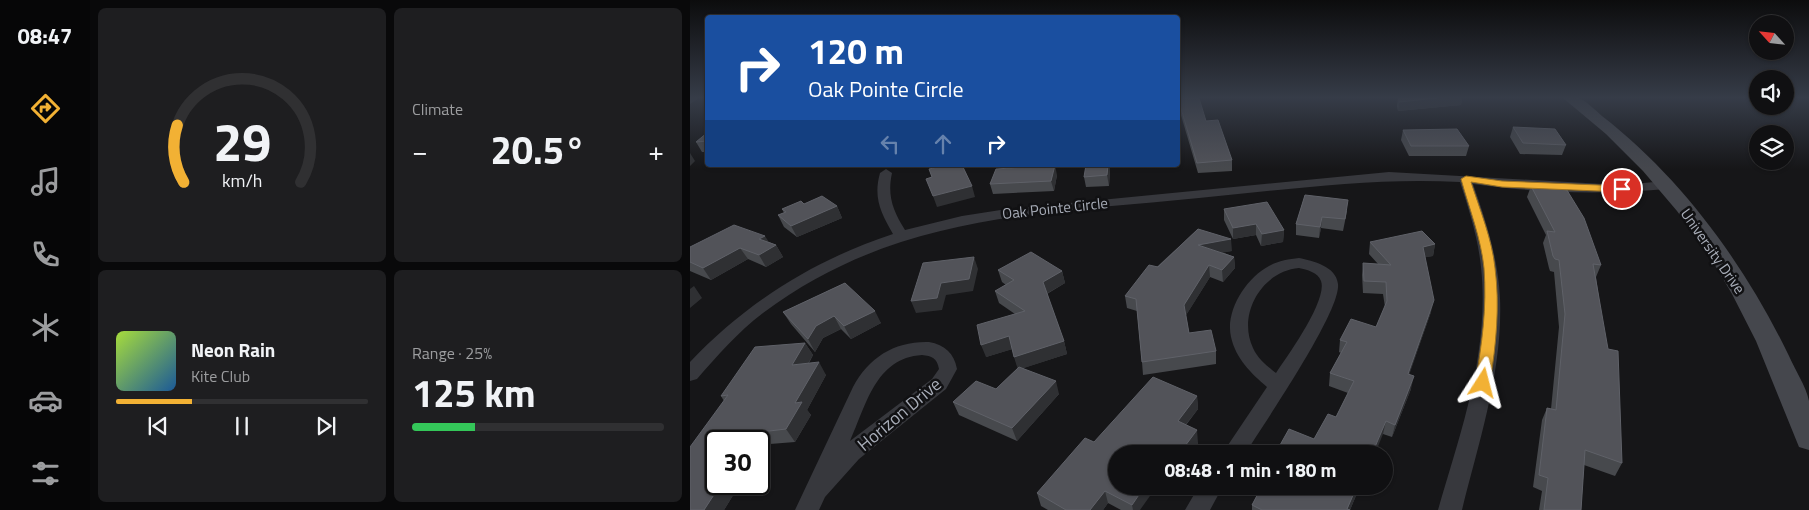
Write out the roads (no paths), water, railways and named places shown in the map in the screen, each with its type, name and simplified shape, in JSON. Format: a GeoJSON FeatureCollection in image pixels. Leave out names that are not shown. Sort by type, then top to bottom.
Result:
{"type":"FeatureCollection","features":[{"type":"Feature","properties":{"kind":"main road","name":"University Drive"},"geometry":{"type":"LineString","coordinates":[[1602,122],[1666,185],[1723,260],[1747,300],[1790,386],[1809,438]]}},
{"type":"Feature","properties":{"kind":"street"},"geometry":{"type":"LineString","coordinates":[[889,169],[882,189],[883,200],[901,234]]}},
{"type":"Feature","properties":{"kind":"street","name":"Oak Pointe Circle"},"geometry":{"type":"LineString","coordinates":[[690,374],[738,323],[788,287],[831,263],[901,234],[935,224],[1007,212],[1361,178],[1418,176],[1466,179],[1502,184],[1622,189],[1666,185]]}},
{"type":"Feature","properties":{"kind":"street"},"geometry":{"type":"LineString","coordinates":[[1450,510],[1483,383],[1490,338],[1489,268],[1484,238],[1466,179]]}},
{"type":"Feature","properties":{"kind":"street"},"geometry":{"type":"LineString","coordinates":[[1239,445],[1316,324],[1328,300],[1330,290],[1327,278],[1319,270],[1307,264],[1284,264],[1271,270],[1249,295],[1240,314],[1239,335],[1244,350],[1252,362],[1276,385]]}},
{"type":"Feature","properties":{"kind":"street","name":"Horizon Drive"},"geometry":{"type":"LineString","coordinates":[[807,510],[860,395],[876,369],[886,360],[907,350],[932,349],[942,354],[946,358],[948,369],[939,384],[851,453],[817,490]]}},
{"type":"Feature","properties":{"kind":"street"},"geometry":{"type":"LineString","coordinates":[[1197,510],[1206,495]]}}]}
